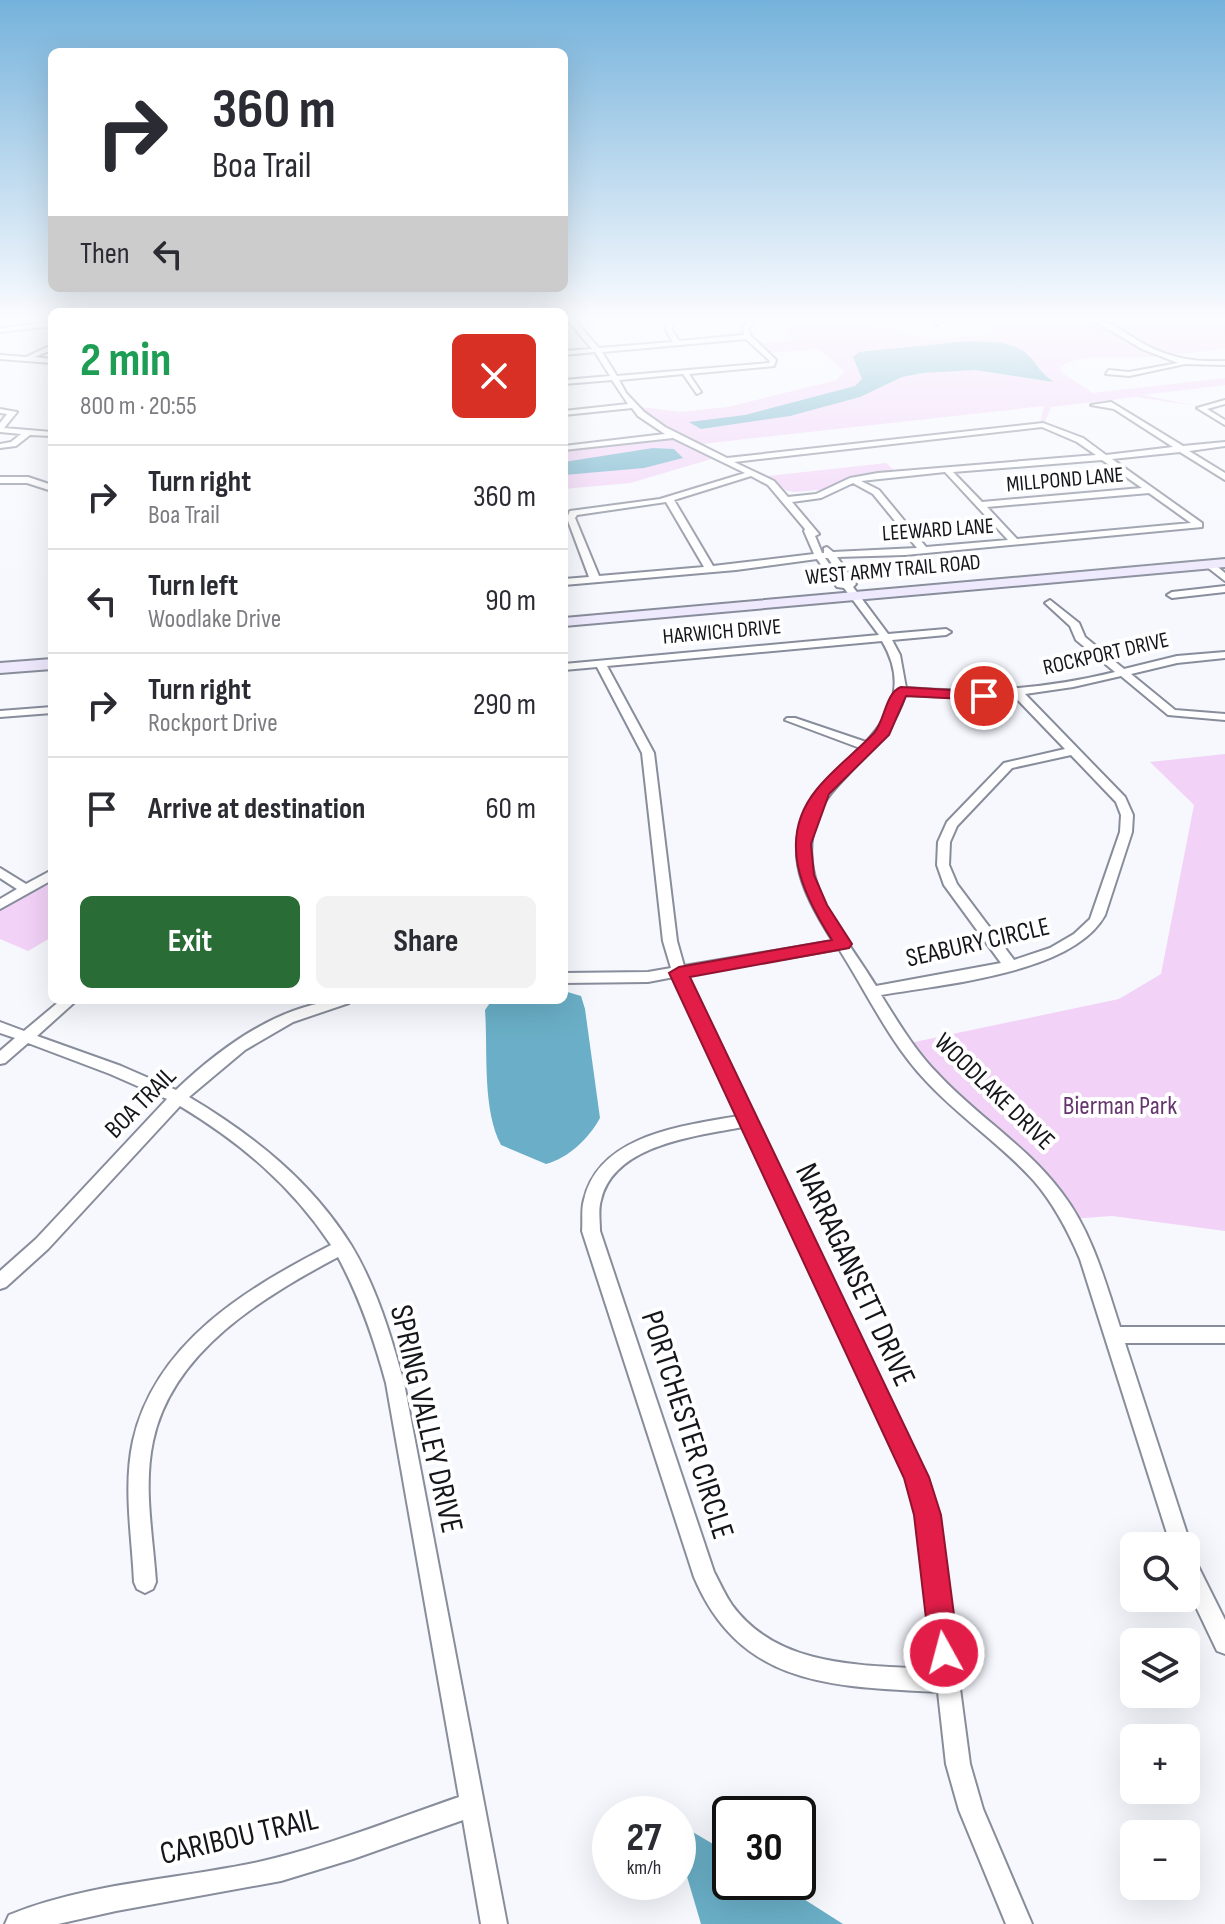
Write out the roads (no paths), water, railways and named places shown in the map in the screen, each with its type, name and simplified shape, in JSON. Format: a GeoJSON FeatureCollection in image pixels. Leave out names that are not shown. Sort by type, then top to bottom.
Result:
{"type":"FeatureCollection","features":[{"type":"Feature","properties":{"kind":"main road","name":"WEST ARMY TRAIL ROAD"},"geometry":{"type":"LineString","coordinates":[[568,622],[851,591],[1221,567]]}},
{"type":"Feature","properties":{"kind":"main road"},"geometry":{"type":"LineString","coordinates":[[0,668],[48,664]]}},
{"type":"Feature","properties":{"kind":"street"},"geometry":{"type":"LineString","coordinates":[[0,411],[13,412],[0,429],[48,434]]}},
{"type":"Feature","properties":{"kind":"street"},"geometry":{"type":"LineString","coordinates":[[638,411],[652,423],[764,478],[831,554],[851,584],[851,591]]}},
{"type":"Feature","properties":{"kind":"street"},"geometry":{"type":"LineString","coordinates":[[1119,411],[1225,477]]}},
{"type":"Feature","properties":{"kind":"street"},"geometry":{"type":"LineString","coordinates":[[1205,411],[1225,423]]}},
{"type":"Feature","properties":{"kind":"street","name":"LEEWARD LANE"},"geometry":{"type":"LineString","coordinates":[[568,582],[831,554],[923,550],[1199,525],[1075,438],[1033,425],[728,460]]}},
{"type":"Feature","properties":{"kind":"street"},"geometry":{"type":"LineString","coordinates":[[0,446],[13,444],[28,432]]}},
{"type":"Feature","properties":{"kind":"street"},"geometry":{"type":"LineString","coordinates":[[568,448],[676,435]]}},
{"type":"Feature","properties":{"kind":"street"},"geometry":{"type":"LineString","coordinates":[[784,498],[820,494],[853,480],[1225,444]]}},
{"type":"Feature","properties":{"kind":"street"},"geometry":{"type":"LineString","coordinates":[[947,470],[1015,542]]}},
{"type":"Feature","properties":{"kind":"street"},"geometry":{"type":"LineString","coordinates":[[595,579],[571,518],[573,513],[669,499],[754,473]]}},
{"type":"Feature","properties":{"kind":"street"},"geometry":{"type":"LineString","coordinates":[[723,483],[764,478]]}},
{"type":"Feature","properties":{"kind":"street"},"geometry":{"type":"LineString","coordinates":[[0,480],[28,480],[48,487]]}},
{"type":"Feature","properties":{"kind":"street"},"geometry":{"type":"LineString","coordinates":[[853,480],[876,492],[923,550]]}},
{"type":"Feature","properties":{"kind":"street","name":"MILLPOND LANE"},"geometry":{"type":"LineString","coordinates":[[980,505],[1153,490]]}},
{"type":"Feature","properties":{"kind":"street"},"geometry":{"type":"LineString","coordinates":[[669,499],[710,569]]}},
{"type":"Feature","properties":{"kind":"street"},"geometry":{"type":"LineString","coordinates":[[808,531],[819,556],[840,585],[851,591],[885,637],[899,665],[901,691]]}},
{"type":"Feature","properties":{"kind":"street"},"geometry":{"type":"LineString","coordinates":[[1172,595],[1225,589]]}},
{"type":"Feature","properties":{"kind":"street"},"geometry":{"type":"LineString","coordinates":[[1050,603],[1075,625],[1080,638],[1126,672],[1172,713],[1225,717]]}},
{"type":"Feature","properties":{"kind":"street","name":"HARWICH DRIVE"},"geometry":{"type":"LineString","coordinates":[[568,667],[946,632]]}},
{"type":"Feature","properties":{"kind":"street","name":"ROCKPORT DRIVE"},"geometry":{"type":"LineString","coordinates":[[901,691],[964,696],[1017,693],[1193,656],[1225,655]]}},
{"type":"Feature","properties":{"kind":"street","name":"NARRAGANSETT DRIVE"},"geometry":{"type":"LineString","coordinates":[[601,664],[648,753],[670,941],[679,973],[920,1486],[927,1515],[958,1764],[971,1810],[1019,1924]]}},
{"type":"Feature","properties":{"kind":"street","name":"WOODLAKE DRIVE"},"geometry":{"type":"LineString","coordinates":[[901,691],[892,717],[869,747],[823,792],[809,815],[802,844],[806,875],[812,892],[843,944],[922,1067],[1017,1150],[1051,1188],[1080,1238],[1176,1532]]}},
{"type":"Feature","properties":{"kind":"street","name":"SEABURY CIRCLE"},"geometry":{"type":"LineString","coordinates":[[873,991],[1010,965],[1057,952],[1085,933],[1096,919],[1126,830],[1126,806],[1017,693]]}},
{"type":"Feature","properties":{"kind":"street"},"geometry":{"type":"LineString","coordinates":[[0,714],[48,710]]}},
{"type":"Feature","properties":{"kind":"street"},"geometry":{"type":"LineString","coordinates":[[791,720],[869,747]]}},
{"type":"Feature","properties":{"kind":"street"},"geometry":{"type":"LineString","coordinates":[[1010,965],[951,885],[943,865],[944,842],[951,825],[1008,765],[1073,751]]}},
{"type":"Feature","properties":{"kind":"street"},"geometry":{"type":"LineString","coordinates":[[0,872],[25,889]]}},
{"type":"Feature","properties":{"kind":"street"},"geometry":{"type":"LineString","coordinates":[[0,905],[48,876]]}},
{"type":"Feature","properties":{"kind":"street"},"geometry":{"type":"LineString","coordinates":[[568,978],[679,973],[843,944]]}},
{"type":"Feature","properties":{"kind":"street"},"geometry":{"type":"LineString","coordinates":[[0,1059],[65,1004]]}},
{"type":"Feature","properties":{"kind":"street","name":"BOA TRAIL"},"geometry":{"type":"LineString","coordinates":[[0,1282],[73,1215],[129,1146],[222,1057],[252,1036],[292,1016],[331,1004]]}},
{"type":"Feature","properties":{"kind":"street","name":"SPRING VALLEY DRIVE"},"geometry":{"type":"LineString","coordinates":[[0,1027],[179,1098],[237,1132],[275,1163],[308,1199],[343,1247],[367,1294],[387,1350],[494,1924]]}},
{"type":"Feature","properties":{"kind":"street","name":"PORTCHESTER CIRCLE"},"geometry":{"type":"LineString","coordinates":[[749,1120],[662,1138],[629,1151],[601,1175],[590,1208],[591,1231],[705,1577],[723,1611],[736,1626],[776,1658],[829,1673],[948,1681]]}},
{"type":"Feature","properties":{"kind":"street"},"geometry":{"type":"LineString","coordinates":[[145,1582],[142,1446],[157,1398],[192,1351],[222,1324],[286,1277],[343,1247]]}},
{"type":"Feature","properties":{"kind":"street"},"geometry":{"type":"LineString","coordinates":[[1113,1335],[1225,1335]]}},
{"type":"Feature","properties":{"kind":"street"},"geometry":{"type":"LineString","coordinates":[[1200,1592],[1225,1643]]}},
{"type":"Feature","properties":{"kind":"street","name":"CARIBOU TRAIL"},"geometry":{"type":"LineString","coordinates":[[18,1924],[108,1899],[218,1883],[283,1869],[471,1805]]}},
{"type":"Feature","properties":{"kind":"water"},"geometry":{"type":"Polygon","coordinates":[[[761,411],[809,411],[701,429],[689,422],[761,411]]]}},
{"type":"Feature","properties":{"kind":"water"},"geometry":{"type":"Polygon","coordinates":[[[653,448],[674,449],[683,458],[644,468],[568,475],[568,461],[653,448]]]}},
{"type":"Feature","properties":{"kind":"water"},"geometry":{"type":"Polygon","coordinates":[[[568,992],[581,996],[600,1118],[578,1146],[563,1157],[546,1164],[501,1145],[488,1097],[485,1010],[489,1004],[568,1004],[568,992]]]}},
{"type":"Feature","properties":{"kind":"water"},"geometry":{"type":"Polygon","coordinates":[[[696,1834],[712,1843],[712,1900],[805,1900],[843,1924],[701,1924],[694,1900],[696,1834]]]}},
{"type":"Feature","properties":{"kind":"park label","name":"Bierman Park"},"geometry":{"type":"Point","coordinates":[1120,1106]}}]}
